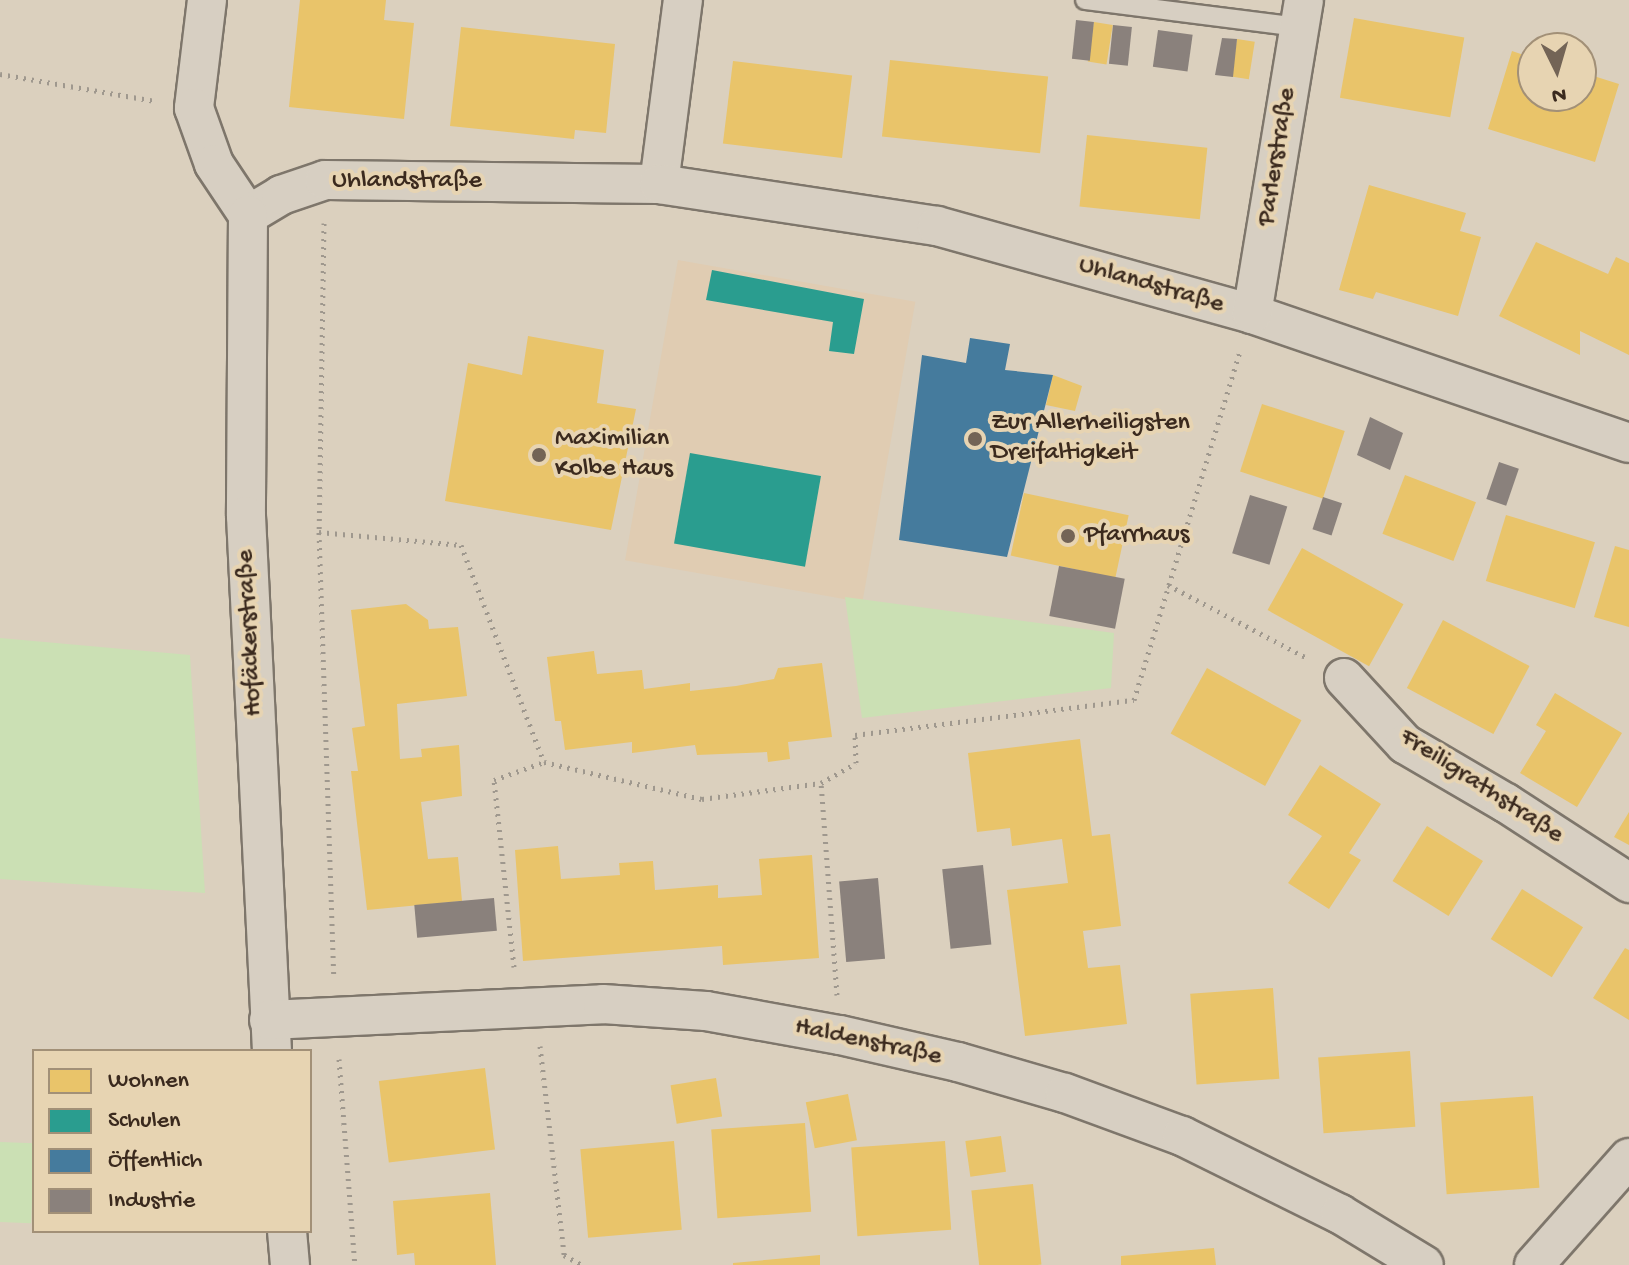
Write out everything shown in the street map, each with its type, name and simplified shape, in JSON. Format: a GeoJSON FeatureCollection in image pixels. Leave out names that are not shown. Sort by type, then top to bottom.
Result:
{"type":"FeatureCollection","features":[{"type":"Feature","properties":{"kind":"street"},"geometry":{"type":"LineString","coordinates":[[207,0],[194,108],[214,164],[248,215]]}},
{"type":"Feature","properties":{"kind":"street"},"geometry":{"type":"LineString","coordinates":[[659,184],[683,0]]}},
{"type":"Feature","properties":{"kind":"street","name":"Parlerstraße"},"geometry":{"type":"LineString","coordinates":[[1252,314],[1301,14]]}},
{"type":"Feature","properties":{"kind":"street","name":"Uhlandstraße"},"geometry":{"type":"LineString","coordinates":[[248,215],[281,195],[325,180],[659,184],[937,226],[1252,314],[1629,443]]}},
{"type":"Feature","properties":{"kind":"street","name":"Hofäckerstraße"},"geometry":{"type":"LineString","coordinates":[[248,215],[246,516],[270,1035]]}},
{"type":"Feature","properties":{"kind":"street","name":"Freiligrathstraße"},"geometry":{"type":"LineString","coordinates":[[1344,678],[1405,744],[1506,803],[1629,883]]}},
{"type":"Feature","properties":{"kind":"street","name":"Haldenstraße"},"geometry":{"type":"LineString","coordinates":[[270,1035],[335,1016],[527,1005],[603,1004],[706,1011],[840,1035],[958,1062],[1065,1093],[1182,1136],[1340,1214],[1424,1265]]}},
{"type":"Feature","properties":{"kind":"street"},"geometry":{"type":"LineString","coordinates":[[1534,1265],[1629,1158]]}},
{"type":"Feature","properties":{"kind":"street"},"geometry":{"type":"LineString","coordinates":[[287,1233],[290,1265]]}},
{"type":"Feature","properties":{"kind":"lane"},"geometry":{"type":"LineString","coordinates":[[1085,0],[1301,14]]}},
{"type":"Feature","properties":{"kind":"path"},"geometry":{"type":"LineString","coordinates":[[0,74],[194,108]]}},
{"type":"Feature","properties":{"kind":"path"},"geometry":{"type":"LineString","coordinates":[[325,180],[319,532],[335,1016],[355,1265]]}},
{"type":"Feature","properties":{"kind":"path"},"geometry":{"type":"LineString","coordinates":[[582,1265],[564,1255],[494,780],[544,762],[702,799],[821,783],[856,763],[855,735],[1134,700],[1252,314]]}},
{"type":"Feature","properties":{"kind":"path"},"geometry":{"type":"LineString","coordinates":[[319,532],[461,545],[544,762]]}},
{"type":"Feature","properties":{"kind":"path"},"geometry":{"type":"LineString","coordinates":[[1168,585],[1344,678]]}},
{"type":"Feature","properties":{"kind":"path"},"geometry":{"type":"LineString","coordinates":[[821,783],[840,1035]]}},
{"type":"Feature","properties":{"kind":"shaded area"},"geometry":{"type":"Polygon","coordinates":[[[678,260],[915,302],[862,602],[625,560],[678,260]]]}},
{"type":"Feature","properties":{"kind":"green space"},"geometry":{"type":"Polygon","coordinates":[[[845,597],[1114,633],[1111,688],[862,718],[845,597]]]}},
{"type":"Feature","properties":{"kind":"green space"},"geometry":{"type":"Polygon","coordinates":[[[0,638],[190,655],[205,893],[0,879],[0,638]]]}},
{"type":"Feature","properties":{"kind":"green space"},"geometry":{"type":"Polygon","coordinates":[[[0,1142],[32,1143],[31,1223],[0,1222],[0,1142]]]}},
{"type":"Feature","properties":{"kind":"building: Wohnen"},"geometry":{"type":"Polygon","coordinates":[[[300,0],[386,0],[384,20],[414,23],[404,119],[289,107],[300,0]]]}},
{"type":"Feature","properties":{"kind":"building: Wohnen"},"geometry":{"type":"Polygon","coordinates":[[[1354,18],[1464,37],[1450,117],[1340,98],[1354,18]]]}},
{"type":"Feature","properties":{"kind":"building: Wohnen"},"geometry":{"type":"Polygon","coordinates":[[[1094,22],[1113,25],[1107,64],[1088,62],[1094,22]]]}},
{"type":"Feature","properties":{"kind":"building: Wohnen"},"geometry":{"type":"Polygon","coordinates":[[[461,27],[615,44],[606,133],[575,130],[574,139],[450,126],[461,27]]]}},
{"type":"Feature","properties":{"kind":"building: Wohnen"},"geometry":{"type":"Polygon","coordinates":[[[1237,39],[1255,42],[1249,79],[1231,77],[1237,39]]]}},
{"type":"Feature","properties":{"kind":"building: Wohnen"},"geometry":{"type":"Polygon","coordinates":[[[1512,51],[1517,53],[1517,112],[1597,112],[1597,77],[1619,84],[1595,162],[1488,129],[1512,51]]]}},
{"type":"Feature","properties":{"kind":"building: Wohnen"},"geometry":{"type":"Polygon","coordinates":[[[890,60],[1048,77],[1040,153],[882,137],[890,60]]]}},
{"type":"Feature","properties":{"kind":"building: Wohnen"},"geometry":{"type":"Polygon","coordinates":[[[733,61],[852,76],[842,158],[723,143],[733,61]]]}},
{"type":"Feature","properties":{"kind":"building: Wohnen"},"geometry":{"type":"Polygon","coordinates":[[[1087,135],[1207,148],[1200,219],[1079,207],[1087,135]]]}},
{"type":"Feature","properties":{"kind":"building: Wohnen"},"geometry":{"type":"Polygon","coordinates":[[[1369,185],[1466,213],[1460,231],[1481,237],[1458,316],[1376,292],[1373,299],[1339,290],[1369,185]]]}},
{"type":"Feature","properties":{"kind":"building: Wohnen"},"geometry":{"type":"Polygon","coordinates":[[[1536,242],[1608,274],[1616,257],[1629,263],[1629,355],[1580,331],[1580,355],[1499,316],[1536,242]]]}},
{"type":"Feature","properties":{"kind":"building: Wohnen","name":"Maximilian Kolbe Haus"},"geometry":{"type":"Polygon","coordinates":[[[528,336],[604,350],[597,403],[636,409],[611,530],[445,501],[468,363],[522,375],[528,336]]]}},
{"type":"Feature","properties":{"kind":"building: Wohnen"},"geometry":{"type":"Polygon","coordinates":[[[1053,375],[1082,386],[1075,411],[1046,405],[1053,375]]]}},
{"type":"Feature","properties":{"kind":"building: Wohnen"},"geometry":{"type":"Polygon","coordinates":[[[1262,404],[1345,431],[1323,498],[1240,472],[1262,404]]]}},
{"type":"Feature","properties":{"kind":"building: Wohnen"},"geometry":{"type":"Polygon","coordinates":[[[1405,475],[1476,502],[1453,561],[1382,534],[1405,475]]]}},
{"type":"Feature","properties":{"kind":"building: Wohnen","name":"Pfarrhaus"},"geometry":{"type":"Polygon","coordinates":[[[1024,493],[1129,515],[1115,578],[1011,556],[1024,493]]]}},
{"type":"Feature","properties":{"kind":"building: Wohnen"},"geometry":{"type":"Polygon","coordinates":[[[1506,515],[1595,542],[1575,608],[1486,581],[1506,515]]]}},
{"type":"Feature","properties":{"kind":"building: Wohnen"},"geometry":{"type":"Polygon","coordinates":[[[1615,546],[1629,550],[1629,627],[1594,617],[1615,546]]]}},
{"type":"Feature","properties":{"kind":"building: Wohnen"},"geometry":{"type":"Polygon","coordinates":[[[1302,548],[1403,604],[1369,666],[1268,610],[1302,548]]]}},
{"type":"Feature","properties":{"kind":"building: Wohnen"},"geometry":{"type":"Polygon","coordinates":[[[406,604],[428,620],[429,629],[458,627],[467,696],[397,704],[400,759],[422,757],[421,749],[459,745],[462,796],[421,802],[428,859],[458,857],[462,901],[367,910],[351,771],[358,771],[352,728],[365,726],[351,610],[406,604]]]}},
{"type":"Feature","properties":{"kind":"building: Wohnen"},"geometry":{"type":"Polygon","coordinates":[[[1443,620],[1530,666],[1493,734],[1407,688],[1443,620]]]}},
{"type":"Feature","properties":{"kind":"building: Wohnen"},"geometry":{"type":"Polygon","coordinates":[[[594,651],[597,674],[642,670],[644,689],[690,683],[690,691],[736,686],[774,679],[778,668],[822,663],[832,737],[788,742],[790,759],[768,762],[767,752],[697,755],[695,745],[632,753],[632,742],[565,750],[561,721],[555,721],[547,657],[594,651]]]}},
{"type":"Feature","properties":{"kind":"building: Wohnen"},"geometry":{"type":"Polygon","coordinates":[[[1207,668],[1301,720],[1265,786],[1171,734],[1207,668]]]}},
{"type":"Feature","properties":{"kind":"building: Wohnen"},"geometry":{"type":"Polygon","coordinates":[[[1555,693],[1622,733],[1577,807],[1520,773],[1546,731],[1536,725],[1555,693]]]}},
{"type":"Feature","properties":{"kind":"building: Wohnen"},"geometry":{"type":"Polygon","coordinates":[[[1080,739],[1092,836],[1110,834],[1121,926],[1083,931],[1088,968],[1120,965],[1127,1024],[1025,1036],[1007,890],[1068,883],[1062,839],[1012,846],[1010,828],[977,832],[968,753],[1080,739]]]}},
{"type":"Feature","properties":{"kind":"building: Wohnen"},"geometry":{"type":"Polygon","coordinates":[[[1320,765],[1381,804],[1349,853],[1361,860],[1329,909],[1288,883],[1322,836],[1288,815],[1320,765]]]}},
{"type":"Feature","properties":{"kind":"building: Wohnen"},"geometry":{"type":"Polygon","coordinates":[[[1629,812],[1629,845],[1614,837],[1629,812]]]}},
{"type":"Feature","properties":{"kind":"building: Wohnen"},"geometry":{"type":"Polygon","coordinates":[[[1427,826],[1483,861],[1449,916],[1393,881],[1427,826]]]}},
{"type":"Feature","properties":{"kind":"building: Wohnen"},"geometry":{"type":"Polygon","coordinates":[[[558,846],[561,879],[620,875],[619,863],[653,861],[655,890],[718,885],[718,898],[762,895],[759,859],[812,855],[819,958],[723,965],[722,946],[523,961],[515,850],[558,846]]]}},
{"type":"Feature","properties":{"kind":"building: Wohnen"},"geometry":{"type":"Polygon","coordinates":[[[1522,889],[1583,927],[1552,977],[1491,939],[1522,889]]]}},
{"type":"Feature","properties":{"kind":"building: Wohnen"},"geometry":{"type":"Polygon","coordinates":[[[1625,948],[1629,950],[1629,1020],[1593,998],[1625,948]]]}},
{"type":"Feature","properties":{"kind":"building: Wohnen"},"geometry":{"type":"Polygon","coordinates":[[[1273,988],[1279,1079],[1197,1085],[1190,994],[1273,988]]]}},
{"type":"Feature","properties":{"kind":"building: Wohnen"},"geometry":{"type":"Polygon","coordinates":[[[1410,1051],[1415,1127],[1324,1133],[1318,1057],[1410,1051]]]}},
{"type":"Feature","properties":{"kind":"building: Wohnen"},"geometry":{"type":"Polygon","coordinates":[[[485,1068],[495,1149],[389,1162],[379,1081],[485,1068]]]}},
{"type":"Feature","properties":{"kind":"building: Wohnen"},"geometry":{"type":"Polygon","coordinates":[[[716,1078],[722,1117],[677,1124],[671,1085],[716,1078]]]}},
{"type":"Feature","properties":{"kind":"building: Wohnen"},"geometry":{"type":"Polygon","coordinates":[[[848,1094],[857,1140],[815,1148],[806,1102],[848,1094]]]}},
{"type":"Feature","properties":{"kind":"building: Wohnen"},"geometry":{"type":"Polygon","coordinates":[[[1533,1096],[1539,1188],[1447,1194],[1440,1102],[1533,1096]]]}},
{"type":"Feature","properties":{"kind":"building: Wohnen"},"geometry":{"type":"Polygon","coordinates":[[[805,1123],[811,1212],[717,1218],[711,1130],[805,1123]]]}},
{"type":"Feature","properties":{"kind":"building: Wohnen"},"geometry":{"type":"Polygon","coordinates":[[[1001,1136],[1006,1172],[970,1177],[965,1141],[1001,1136]]]}},
{"type":"Feature","properties":{"kind":"building: Wohnen"},"geometry":{"type":"Polygon","coordinates":[[[674,1141],[682,1230],[588,1238],[580,1149],[674,1141]]]}},
{"type":"Feature","properties":{"kind":"building: Wohnen"},"geometry":{"type":"Polygon","coordinates":[[[945,1141],[951,1230],[857,1236],[851,1148],[945,1141]]]}},
{"type":"Feature","properties":{"kind":"building: Wohnen"},"geometry":{"type":"Polygon","coordinates":[[[1033,1184],[1041,1265],[979,1265],[971,1190],[1033,1184]]]}},
{"type":"Feature","properties":{"kind":"building: Wohnen"},"geometry":{"type":"Polygon","coordinates":[[[490,1193],[496,1265],[415,1265],[414,1253],[397,1255],[393,1201],[490,1193]]]}},
{"type":"Feature","properties":{"kind":"building: Wohnen"},"geometry":{"type":"Polygon","coordinates":[[[1214,1248],[1216,1265],[1121,1265],[1121,1256],[1214,1248]]]}},
{"type":"Feature","properties":{"kind":"building: Wohnen"},"geometry":{"type":"Polygon","coordinates":[[[820,1255],[820,1265],[733,1265],[733,1263],[820,1255]]]}},
{"type":"Feature","properties":{"kind":"building: Schulen"},"geometry":{"type":"Polygon","coordinates":[[[712,270],[864,299],[854,354],[829,351],[833,322],[706,300],[712,270]]]}},
{"type":"Feature","properties":{"kind":"building: Schulen"},"geometry":{"type":"Polygon","coordinates":[[[690,453],[821,476],[805,567],[674,544],[690,453]]]}},
{"type":"Feature","properties":{"kind":"building: Öffentlich","name":"Zur Allerheiligsten Dreifaltigkeit"},"geometry":{"type":"Polygon","coordinates":[[[970,338],[1010,344],[1005,370],[1053,375],[1007,557],[899,540],[922,355],[966,363],[970,338]]]}},
{"type":"Feature","properties":{"kind":"building: Industrie"},"geometry":{"type":"Polygon","coordinates":[[[1076,20],[1094,22],[1090,61],[1072,59],[1076,20]]]}},
{"type":"Feature","properties":{"kind":"building: Industrie"},"geometry":{"type":"Polygon","coordinates":[[[1113,25],[1132,27],[1128,66],[1109,64],[1113,25]]]}},
{"type":"Feature","properties":{"kind":"building: Industrie"},"geometry":{"type":"Polygon","coordinates":[[[1158,30],[1193,35],[1188,72],[1153,67],[1158,30]]]}},
{"type":"Feature","properties":{"kind":"building: Industrie"},"geometry":{"type":"Polygon","coordinates":[[[1222,38],[1237,39],[1233,77],[1215,75],[1222,38]]]}},
{"type":"Feature","properties":{"kind":"building: Industrie"},"geometry":{"type":"Polygon","coordinates":[[[1370,417],[1403,433],[1390,470],[1357,455],[1370,417]]]}},
{"type":"Feature","properties":{"kind":"building: Industrie"},"geometry":{"type":"Polygon","coordinates":[[[1499,462],[1519,469],[1506,506],[1486,499],[1499,462]]]}},
{"type":"Feature","properties":{"kind":"building: Industrie"},"geometry":{"type":"Polygon","coordinates":[[[1250,495],[1287,506],[1269,565],[1232,553],[1250,495]]]}},
{"type":"Feature","properties":{"kind":"building: Industrie"},"geometry":{"type":"Polygon","coordinates":[[[1323,497],[1342,503],[1332,536],[1312,529],[1323,497]]]}},
{"type":"Feature","properties":{"kind":"building: Industrie"},"geometry":{"type":"Polygon","coordinates":[[[1059,566],[1125,579],[1115,629],[1049,616],[1059,566]]]}},
{"type":"Feature","properties":{"kind":"building: Industrie"},"geometry":{"type":"Polygon","coordinates":[[[983,865],[991,945],[951,949],[942,869],[983,865]]]}},
{"type":"Feature","properties":{"kind":"building: Industrie"},"geometry":{"type":"Polygon","coordinates":[[[878,878],[885,959],[846,962],[839,881],[878,878]]]}},
{"type":"Feature","properties":{"kind":"building: Industrie"},"geometry":{"type":"Polygon","coordinates":[[[494,898],[497,931],[417,938],[414,905],[494,898]]]}},
{"type":"Feature","properties":{"kind":"place","name":"Zur Allerheiligsten Dreifaltigkeit"},"geometry":{"type":"Point","coordinates":[975,439]}},
{"type":"Feature","properties":{"kind":"place","name":"Maximilian Kolbe Haus"},"geometry":{"type":"Point","coordinates":[539,455]}},
{"type":"Feature","properties":{"kind":"place","name":"Pfarrhaus"},"geometry":{"type":"Point","coordinates":[1068,536]}}]}
